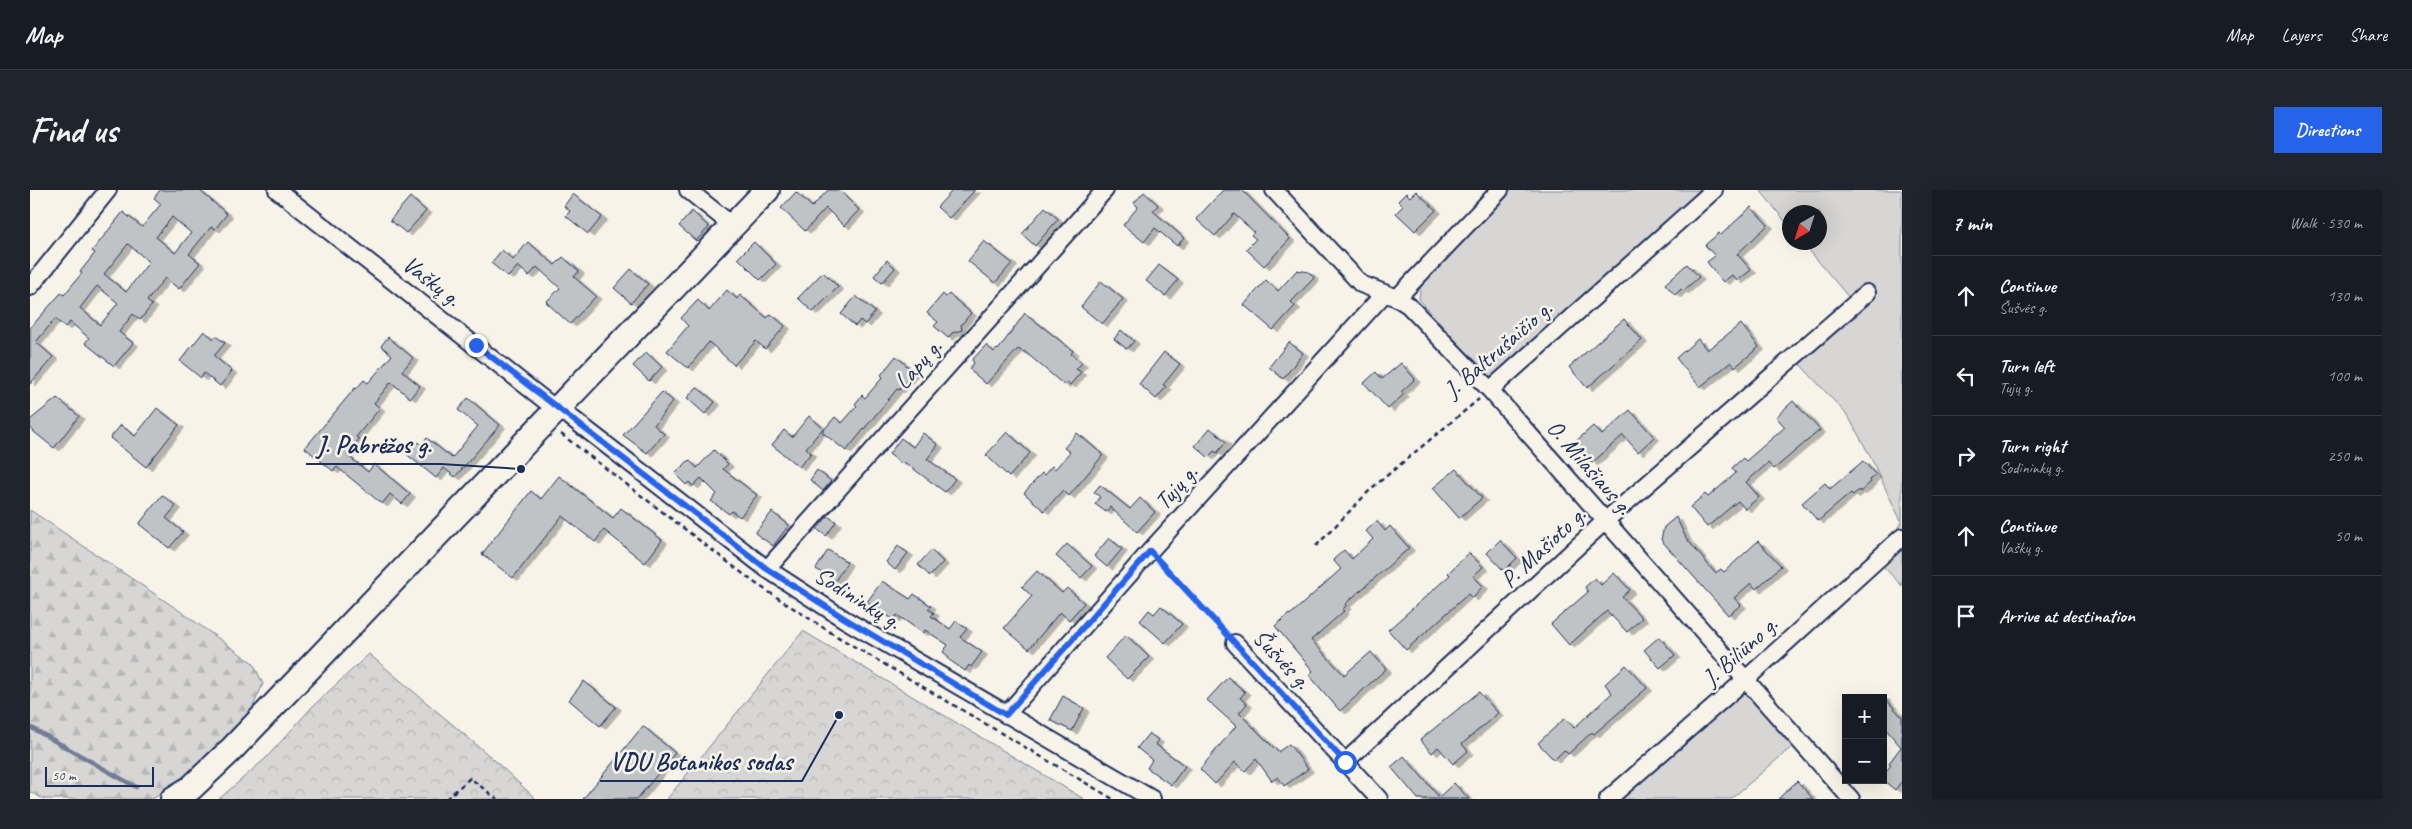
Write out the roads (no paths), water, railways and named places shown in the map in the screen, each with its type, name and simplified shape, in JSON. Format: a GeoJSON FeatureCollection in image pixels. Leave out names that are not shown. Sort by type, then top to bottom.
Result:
{"type":"FeatureCollection","features":[{"type":"Feature","properties":{"kind":"street"},"geometry":{"type":"LineString","coordinates":[[30,287],[108,190]]}},
{"type":"Feature","properties":{"kind":"street","name":"Vaškų g."},"geometry":{"type":"LineString","coordinates":[[277,190],[557,410]]}},
{"type":"Feature","properties":{"kind":"street"},"geometry":{"type":"LineString","coordinates":[[688,190],[733,226]]}},
{"type":"Feature","properties":{"kind":"street"},"geometry":{"type":"LineString","coordinates":[[172,799],[191,788],[231,750],[767,190]]}},
{"type":"Feature","properties":{"kind":"street","name":"Lapų g."},"geometry":{"type":"LineString","coordinates":[[767,569],[1105,190]]}},
{"type":"Feature","properties":{"kind":"street","name":"O. Milašiaus g."},"geometry":{"type":"LineString","coordinates":[[1274,190],[1361,284],[1408,305],[1490,390],[1851,799]]}},
{"type":"Feature","properties":{"kind":"street","name":"Tujų g."},"geometry":{"type":"LineString","coordinates":[[1006,715],[1150,551],[1390,296],[1500,190]]}},
{"type":"Feature","properties":{"kind":"street","name":"J. Baltrušaičio g."},"geometry":{"type":"LineString","coordinates":[[1490,390],[1714,190]]}},
{"type":"Feature","properties":{"kind":"street","name":"P. Mašioto g."},"geometry":{"type":"LineString","coordinates":[[1345,762],[1605,521],[1867,293]]}},
{"type":"Feature","properties":{"kind":"street","name":"Sodininkų g."},"geometry":{"type":"LineString","coordinates":[[557,410],[569,416],[767,569],[844,618],[1006,715],[1152,799]]}},
{"type":"Feature","properties":{"kind":"street","name":"J. Biliūno g."},"geometry":{"type":"LineString","coordinates":[[1608,799],[1745,680],[1902,537]]}},
{"type":"Feature","properties":{"kind":"street","name":"Šušvės g."},"geometry":{"type":"LineString","coordinates":[[1235,643],[1379,799]]}},
{"type":"Feature","properties":{"kind":"waterway"},"geometry":{"type":"LineString","coordinates":[[30,727],[136,787]]}},
{"type":"Feature","properties":{"kind":"place","name":"J. Pabrėžos g."},"geometry":{"type":"Point","coordinates":[521,469]}},
{"type":"Feature","properties":{"kind":"place","name":"VDU Botanikos sodas"},"geometry":{"type":"Point","coordinates":[839,715]}}]}
